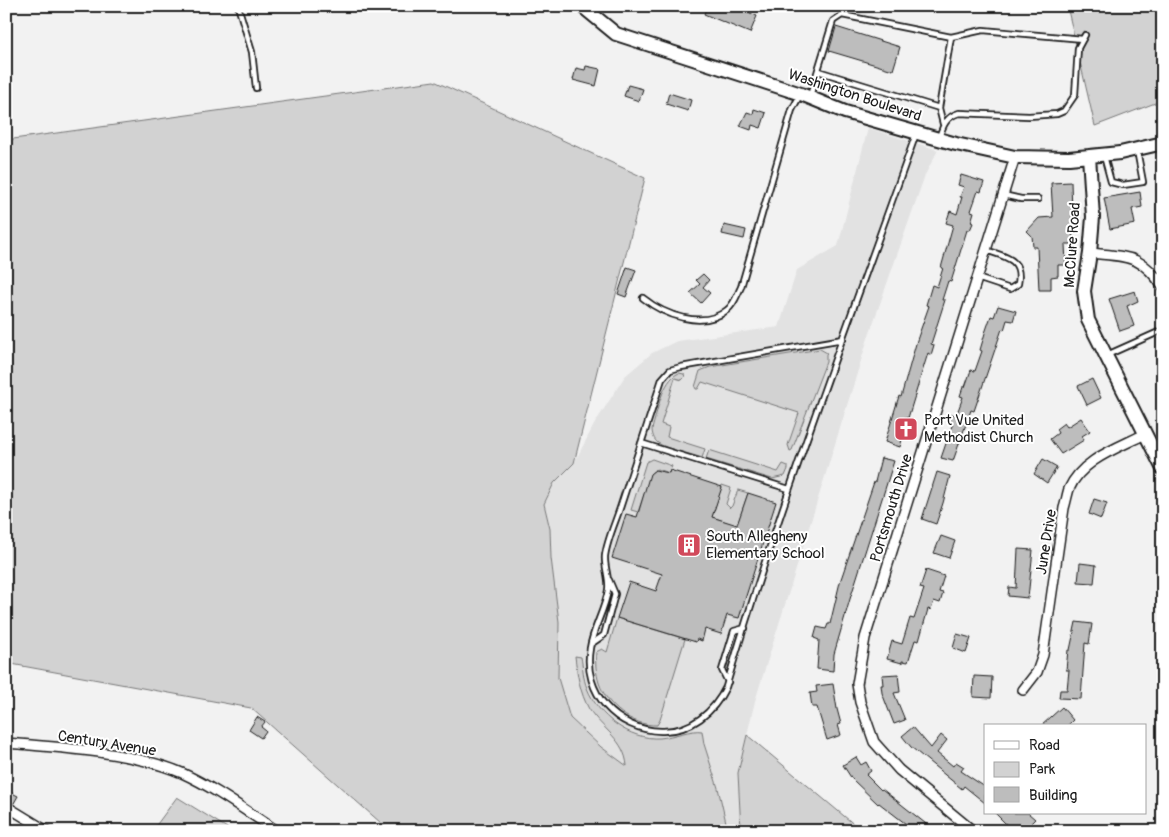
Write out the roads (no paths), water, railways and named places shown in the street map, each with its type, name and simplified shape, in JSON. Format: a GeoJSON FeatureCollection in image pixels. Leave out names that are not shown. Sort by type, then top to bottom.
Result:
{"type":"FeatureCollection","features":[{"type":"Feature","properties":{"kind":"street","name":"Washington Boulevard"},"geometry":{"type":"LineString","coordinates":[[582,6],[616,34],[805,96],[845,112],[938,139],[1015,156],[1069,158],[1120,153],[1163,143]]}},
{"type":"Feature","properties":{"kind":"street","name":"Portsmouth Drive"},"geometry":{"type":"LineString","coordinates":[[973,831],[899,770],[874,742],[866,723],[856,684],[866,638],[1015,156]]}},
{"type":"Feature","properties":{"kind":"street","name":"McClure Road"},"geometry":{"type":"LineString","coordinates":[[1089,156],[1093,217],[1084,291],[1088,320],[1163,469]]}},
{"type":"Feature","properties":{"kind":"street"},"geometry":{"type":"LineString","coordinates":[[1090,252],[1132,258],[1144,264],[1153,272],[1163,287]]}},
{"type":"Feature","properties":{"kind":"street","name":"June Drive"},"geometry":{"type":"LineString","coordinates":[[1023,690],[1037,672],[1043,656],[1064,508],[1069,490],[1082,469],[1095,459],[1145,434]]}},
{"type":"Feature","properties":{"kind":"street","name":"Century Avenue"},"geometry":{"type":"LineString","coordinates":[[6,744],[83,751],[131,758],[161,766],[182,773],[277,831]]}},
{"type":"Feature","properties":{"kind":"street"},"geometry":{"type":"LineString","coordinates":[[6,806],[47,831]]}},
{"type":"Feature","properties":{"kind":"lane"},"geometry":{"type":"LineString","coordinates":[[238,6],[252,52],[256,88]]}},
{"type":"Feature","properties":{"kind":"lane"},"geometry":{"type":"LineString","coordinates":[[643,298],[653,306],[680,317],[704,320],[725,312],[733,303],[740,287],[792,110],[805,96],[818,71],[833,21],[842,15],[951,37],[983,30],[1084,37],[1078,48],[1075,95],[1064,111],[1057,114],[1029,116],[959,112],[949,116],[943,124],[938,139]]}},
{"type":"Feature","properties":{"kind":"lane"},"geometry":{"type":"LineString","coordinates":[[943,124],[939,108],[951,37]]}},
{"type":"Feature","properties":{"kind":"lane"},"geometry":{"type":"LineString","coordinates":[[818,71],[939,108]]}},
{"type":"Feature","properties":{"kind":"lane"},"geometry":{"type":"LineString","coordinates":[[843,339],[700,363],[670,370],[662,379],[605,556],[608,589],[591,644],[589,666],[593,682],[599,697],[612,714],[640,728],[669,732],[689,726],[708,713],[721,697],[728,682],[789,489],[843,339],[917,133]]}},
{"type":"Feature","properties":{"kind":"lane"},"geometry":{"type":"LineString","coordinates":[[1104,154],[1111,182],[1123,185],[1143,182],[1137,149]]}},
{"type":"Feature","properties":{"kind":"lane"},"geometry":{"type":"LineString","coordinates":[[1003,195],[1021,199],[1038,198]]}},
{"type":"Feature","properties":{"kind":"lane"},"geometry":{"type":"LineString","coordinates":[[977,278],[1010,288],[1018,284],[1018,266],[1015,261],[986,250]]}},
{"type":"Feature","properties":{"kind":"lane"},"geometry":{"type":"LineString","coordinates":[[1106,356],[1163,330]]}},
{"type":"Feature","properties":{"kind":"lane"},"geometry":{"type":"LineString","coordinates":[[641,444],[789,489]]}},
{"type":"Feature","properties":{"kind":"lane"},"geometry":{"type":"LineString","coordinates":[[591,644],[604,635],[615,594],[605,569]]}},
{"type":"Feature","properties":{"kind":"lane"},"geometry":{"type":"LineString","coordinates":[[728,682],[722,670],[734,630],[745,628]]}},
{"type":"Feature","properties":{"kind":"place","name":"Port Vue United Methodist Church"},"geometry":{"type":"Point","coordinates":[906,429]}},
{"type":"Feature","properties":{"kind":"place","name":"South Allegheny Elementary School"},"geometry":{"type":"Point","coordinates":[689,545]}}]}
